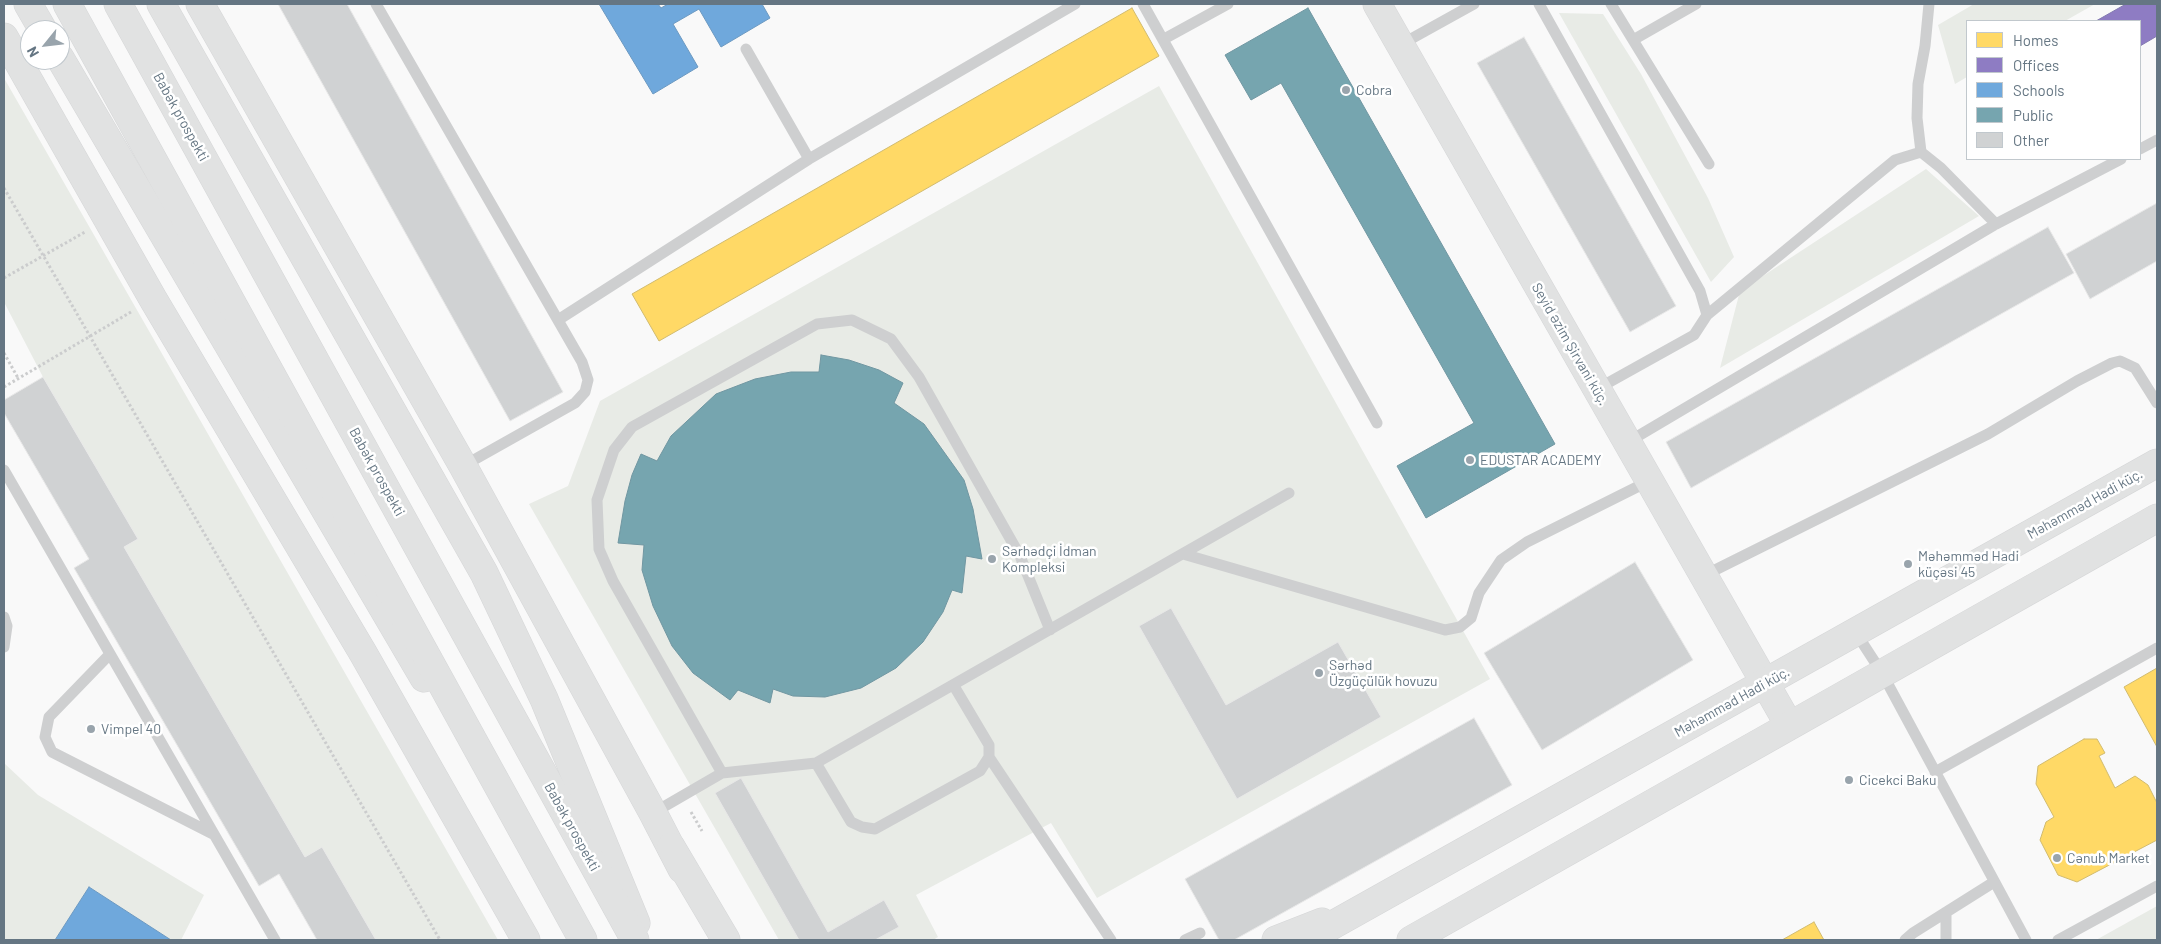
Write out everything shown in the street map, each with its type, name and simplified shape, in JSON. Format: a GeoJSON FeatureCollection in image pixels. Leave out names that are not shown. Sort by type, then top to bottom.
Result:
{"type":"FeatureCollection","features":[{"type":"Feature","properties":{"kind":"main road"},"geometry":{"type":"LineString","coordinates":[[28,4],[38,20]]}},
{"type":"Feature","properties":{"kind":"main road"},"geometry":{"type":"LineString","coordinates":[[67,4],[581,940]]}},
{"type":"Feature","properties":{"kind":"main road","name":"Babək prospekti"},"geometry":{"type":"LineString","coordinates":[[118,4],[635,940]]}},
{"type":"Feature","properties":{"kind":"main road"},"geometry":{"type":"LineString","coordinates":[[161,4],[484,572],[544,699],[644,940]]}},
{"type":"Feature","properties":{"kind":"main road"},"geometry":{"type":"LineString","coordinates":[[200,4],[463,466],[653,812],[714,940]]}},
{"type":"Feature","properties":{"kind":"main road","name":"Seyid Əzim Şirvani küç."},"geometry":{"type":"LineString","coordinates":[[1377,4],[1626,443],[1789,725]]}},
{"type":"Feature","properties":{"kind":"main road"},"geometry":{"type":"LineString","coordinates":[[4,37],[153,299],[363,653],[526,940]]}},
{"type":"Feature","properties":{"kind":"main road"},"geometry":{"type":"LineString","coordinates":[[67,70],[581,940]]}},
{"type":"Feature","properties":{"kind":"main road","name":"Məhəmməd Hadi küç."},"geometry":{"type":"LineString","coordinates":[[1306,940],[2157,463]]}},
{"type":"Feature","properties":{"kind":"main road"},"geometry":{"type":"LineString","coordinates":[[1410,940],[2157,518]]}},
{"type":"Feature","properties":{"kind":"main road"},"geometry":{"type":"LineString","coordinates":[[671,847],[726,940]]}},
{"type":"Feature","properties":{"kind":"main road"},"geometry":{"type":"LineString","coordinates":[[1276,940],[1372,902]]}},
{"type":"Feature","properties":{"kind":"lane"},"geometry":{"type":"LineString","coordinates":[[376,4],[582,362],[588,380],[585,392],[575,403],[463,466]]}},
{"type":"Feature","properties":{"kind":"lane"},"geometry":{"type":"LineString","coordinates":[[558,320],[809,159],[1075,4]]}},
{"type":"Feature","properties":{"kind":"lane"},"geometry":{"type":"LineString","coordinates":[[1144,4],[1377,423]]}},
{"type":"Feature","properties":{"kind":"lane"},"geometry":{"type":"LineString","coordinates":[[1164,39],[1228,4]]}},
{"type":"Feature","properties":{"kind":"lane"},"geometry":{"type":"LineString","coordinates":[[1400,45],[1474,4]]}},
{"type":"Feature","properties":{"kind":"lane"},"geometry":{"type":"LineString","coordinates":[[1539,4],[1700,291],[1707,315]]}},
{"type":"Feature","properties":{"kind":"lane"},"geometry":{"type":"LineString","coordinates":[[1611,4],[1710,164]]}},
{"type":"Feature","properties":{"kind":"lane"},"geometry":{"type":"LineString","coordinates":[[1633,40],[1696,4]]}},
{"type":"Feature","properties":{"kind":"lane"},"geometry":{"type":"LineString","coordinates":[[1929,4],[1925,46],[1918,84],[1916,118],[1921,152],[1941,168],[1996,224]]}},
{"type":"Feature","properties":{"kind":"lane"},"geometry":{"type":"LineString","coordinates":[[746,49],[809,159]]}},
{"type":"Feature","properties":{"kind":"lane"},"geometry":{"type":"LineString","coordinates":[[2141,148],[2157,140]]}},
{"type":"Feature","properties":{"kind":"lane"},"geometry":{"type":"LineString","coordinates":[[1597,389],[1694,335],[1707,315],[1895,160],[1921,152]]}},
{"type":"Feature","properties":{"kind":"lane"},"geometry":{"type":"LineString","coordinates":[[1626,443],[1996,224],[2119,160]]}},
{"type":"Feature","properties":{"kind":"lane"},"geometry":{"type":"LineString","coordinates":[[722,773],[613,581],[599,549],[597,500],[614,450],[632,427],[817,324],[852,320],[891,339],[919,377],[1020,556],[1050,630]]}},
{"type":"Feature","properties":{"kind":"lane"},"geometry":{"type":"LineString","coordinates":[[1704,576],[1988,434],[2078,380],[2112,363],[2120,361],[2135,368],[2157,403]]}},
{"type":"Feature","properties":{"kind":"lane"},"geometry":{"type":"LineString","coordinates":[[4,470],[275,940]]}},
{"type":"Feature","properties":{"kind":"lane"},"geometry":{"type":"LineString","coordinates":[[1183,554],[1445,630],[1460,627],[1471,618],[1479,593],[1501,560],[1526,542],[1649,481]]}},
{"type":"Feature","properties":{"kind":"lane"},"geometry":{"type":"LineString","coordinates":[[653,812],[722,773],[816,763],[954,686],[1288,493]]}},
{"type":"Feature","properties":{"kind":"lane"},"geometry":{"type":"LineString","coordinates":[[4,617],[8,626],[4,647]]}},
{"type":"Feature","properties":{"kind":"lane"},"geometry":{"type":"LineString","coordinates":[[1856,633],[1882,673],[2026,940]]}},
{"type":"Feature","properties":{"kind":"lane"},"geometry":{"type":"LineString","coordinates":[[1935,772],[2157,648]]}},
{"type":"Feature","properties":{"kind":"lane"},"geometry":{"type":"LineString","coordinates":[[110,654],[49,717],[44,737],[52,752],[214,834]]}},
{"type":"Feature","properties":{"kind":"lane"},"geometry":{"type":"LineString","coordinates":[[816,763],[851,822],[862,827],[875,829],[980,771],[989,756],[989,745],[954,686]]}},
{"type":"Feature","properties":{"kind":"lane"},"geometry":{"type":"LineString","coordinates":[[989,756],[1111,940]]}},
{"type":"Feature","properties":{"kind":"lane"},"geometry":{"type":"LineString","coordinates":[[1905,940],[1994,882]]}},
{"type":"Feature","properties":{"kind":"lane"},"geometry":{"type":"LineString","coordinates":[[2058,940],[2157,886]]}},
{"type":"Feature","properties":{"kind":"lane"},"geometry":{"type":"LineString","coordinates":[[1946,912],[1946,940]]}},
{"type":"Feature","properties":{"kind":"lane"},"geometry":{"type":"LineString","coordinates":[[1185,940],[1200,933]]}},
{"type":"Feature","properties":{"kind":"path"},"geometry":{"type":"LineString","coordinates":[[4,188],[440,940]]}},
{"type":"Feature","properties":{"kind":"path"},"geometry":{"type":"LineString","coordinates":[[4,278],[108,220]]}},
{"type":"Feature","properties":{"kind":"path"},"geometry":{"type":"LineString","coordinates":[[4,387],[153,299]]}},
{"type":"Feature","properties":{"kind":"path"},"geometry":{"type":"LineString","coordinates":[[4,353],[18,378]]}},
{"type":"Feature","properties":{"kind":"shaded area"},"geometry":{"type":"Polygon","coordinates":[[[1974,4],[2095,4],[2067,20],[1966,20],[1966,78],[1955,84],[1938,25],[1974,4]]]}},
{"type":"Feature","properties":{"kind":"shaded area"},"geometry":{"type":"Polygon","coordinates":[[[1559,13],[1603,14],[1641,74],[1708,198],[1734,257],[1711,282],[1559,13]]]}},
{"type":"Feature","properties":{"kind":"shaded area"},"geometry":{"type":"Polygon","coordinates":[[[4,78],[498,940],[376,940],[322,847],[305,857],[124,547],[138,539],[43,377],[4,302],[4,78]]]}},
{"type":"Feature","properties":{"kind":"shaded area","name":"Sərhədçi İdman Kompleksi"},"geometry":{"type":"Polygon","coordinates":[[[1159,86],[1490,679],[1097,898],[1051,823],[916,895],[938,937],[933,940],[779,940],[529,504],[568,486],[600,401],[1159,86]]]}},
{"type":"Feature","properties":{"kind":"shaded area"},"geometry":{"type":"Polygon","coordinates":[[[1926,169],[1979,216],[1720,368],[1740,291],[1926,169]]]}},
{"type":"Feature","properties":{"kind":"shaded area"},"geometry":{"type":"Polygon","coordinates":[[[4,763],[38,795],[204,895],[181,940],[171,940],[89,887],[55,940],[4,940],[4,763]]]}},
{"type":"Feature","properties":{"kind":"shaded area"},"geometry":{"type":"Polygon","coordinates":[[[2157,906],[2157,940],[2096,940],[2157,906]]]}},
{"type":"Feature","properties":{"kind":"building: Homes"},"geometry":{"type":"Polygon","coordinates":[[[1132,8],[1159,56],[659,341],[632,294],[1132,8]]]}},
{"type":"Feature","properties":{"kind":"building: Homes"},"geometry":{"type":"Polygon","coordinates":[[[2157,668],[2157,747],[2124,687],[2157,668]]]}},
{"type":"Feature","properties":{"kind":"building: Homes"},"geometry":{"type":"Polygon","coordinates":[[[2084,739],[2097,739],[2105,753],[2099,756],[2115,788],[2135,776],[2148,785],[2157,803],[2157,840],[2077,882],[2058,875],[2040,840],[2046,822],[2054,817],[2036,784],[2038,766],[2084,739]]]}},
{"type":"Feature","properties":{"kind":"building: Homes"},"geometry":{"type":"Polygon","coordinates":[[[1814,922],[1824,940],[1782,940],[1814,922]]]}},
{"type":"Feature","properties":{"kind":"building: Offices"},"geometry":{"type":"Polygon","coordinates":[[[2126,4],[2157,4],[2157,36],[2141,45],[2141,20],[2098,20],[2126,4]]]}},
{"type":"Feature","properties":{"kind":"building: Schools"},"geometry":{"type":"Polygon","coordinates":[[[599,4],[658,4],[661,8],[668,4],[762,4],[770,18],[721,47],[699,9],[673,24],[698,67],[653,94],[599,4]]]}},
{"type":"Feature","properties":{"kind":"building: Schools"},"geometry":{"type":"Polygon","coordinates":[[[89,887],[171,940],[55,940],[89,887]]]}},
{"type":"Feature","properties":{"kind":"building: Public"},"geometry":{"type":"Polygon","coordinates":[[[1308,8],[1555,444],[1426,518],[1397,466],[1474,423],[1281,83],[1251,100],[1225,55],[1308,8]]]}},
{"type":"Feature","properties":{"kind":"building: Public"},"geometry":{"type":"Polygon","coordinates":[[[821,355],[849,360],[879,370],[903,383],[894,403],[924,424],[964,480],[973,509],[982,559],[966,556],[962,593],[952,590],[943,612],[923,642],[896,668],[861,688],[825,697],[793,696],[773,689],[770,703],[738,690],[730,700],[693,673],[672,646],[653,606],[642,570],[644,545],[618,543],[625,501],[632,475],[641,454],[657,461],[671,436],[716,394],[755,379],[791,372],[819,372],[821,355]]]}},
{"type":"Feature","properties":{"kind":"building: Other"},"geometry":{"type":"Polygon","coordinates":[[[278,4],[347,4],[563,392],[510,421],[278,4]]]}},
{"type":"Feature","properties":{"kind":"building: Other"},"geometry":{"type":"Polygon","coordinates":[[[1524,37],[1676,306],[1630,332],[1477,63],[1524,37]]]}},
{"type":"Feature","properties":{"kind":"building: Other"},"geometry":{"type":"Polygon","coordinates":[[[2157,203],[2157,261],[2090,299],[2066,254],[2157,203]]]}},
{"type":"Feature","properties":{"kind":"building: Other"},"geometry":{"type":"Polygon","coordinates":[[[2048,227],[2074,273],[1691,488],[1666,442],[2048,227]]]}},
{"type":"Feature","properties":{"kind":"building: Other"},"geometry":{"type":"Polygon","coordinates":[[[43,377],[138,539],[124,547],[305,857],[322,847],[376,940],[317,940],[279,874],[259,886],[74,568],[89,559],[4,413],[4,400],[43,377]]]}},
{"type":"Feature","properties":{"kind":"building: Other"},"geometry":{"type":"Polygon","coordinates":[[[1635,562],[1693,660],[1542,750],[1484,653],[1635,562]]]}},
{"type":"Feature","properties":{"kind":"building: Other","name":"Sərhəd Üzgüçülük hovuzu"},"geometry":{"type":"Polygon","coordinates":[[[1171,608],[1226,705],[1338,642],[1381,717],[1237,799],[1139,626],[1171,608]]]}},
{"type":"Feature","properties":{"kind":"building: Other"},"geometry":{"type":"Polygon","coordinates":[[[1474,718],[1512,785],[1234,940],[1219,940],[1185,879],[1474,718]]]}},
{"type":"Feature","properties":{"kind":"building: Other"},"geometry":{"type":"Polygon","coordinates":[[[741,778],[828,932],[884,900],[899,927],[875,940],[799,940],[715,793],[741,778]]]}},
{"type":"Feature","properties":{"kind":"place","name":"Cobra"},"geometry":{"type":"Point","coordinates":[1346,90]}},
{"type":"Feature","properties":{"kind":"place","name":"EDUSTAR ACADEMY"},"geometry":{"type":"Point","coordinates":[1470,460]}},
{"type":"Feature","properties":{"kind":"place","name":"Sərhədçi İdman Kompleksi"},"geometry":{"type":"Point","coordinates":[992,559]}},
{"type":"Feature","properties":{"kind":"place","name":"Məhəmməd Hadi küçəsi 45"},"geometry":{"type":"Point","coordinates":[1908,564]}},
{"type":"Feature","properties":{"kind":"place","name":"Sərhəd Üzgüçülük hovuzu"},"geometry":{"type":"Point","coordinates":[1319,673]}},
{"type":"Feature","properties":{"kind":"place","name":"Vimpel 40"},"geometry":{"type":"Point","coordinates":[91,729]}},
{"type":"Feature","properties":{"kind":"place","name":"Cicekci Baku"},"geometry":{"type":"Point","coordinates":[1849,780]}},
{"type":"Feature","properties":{"kind":"place","name":"Cənub Market"},"geometry":{"type":"Point","coordinates":[2057,858]}}]}
